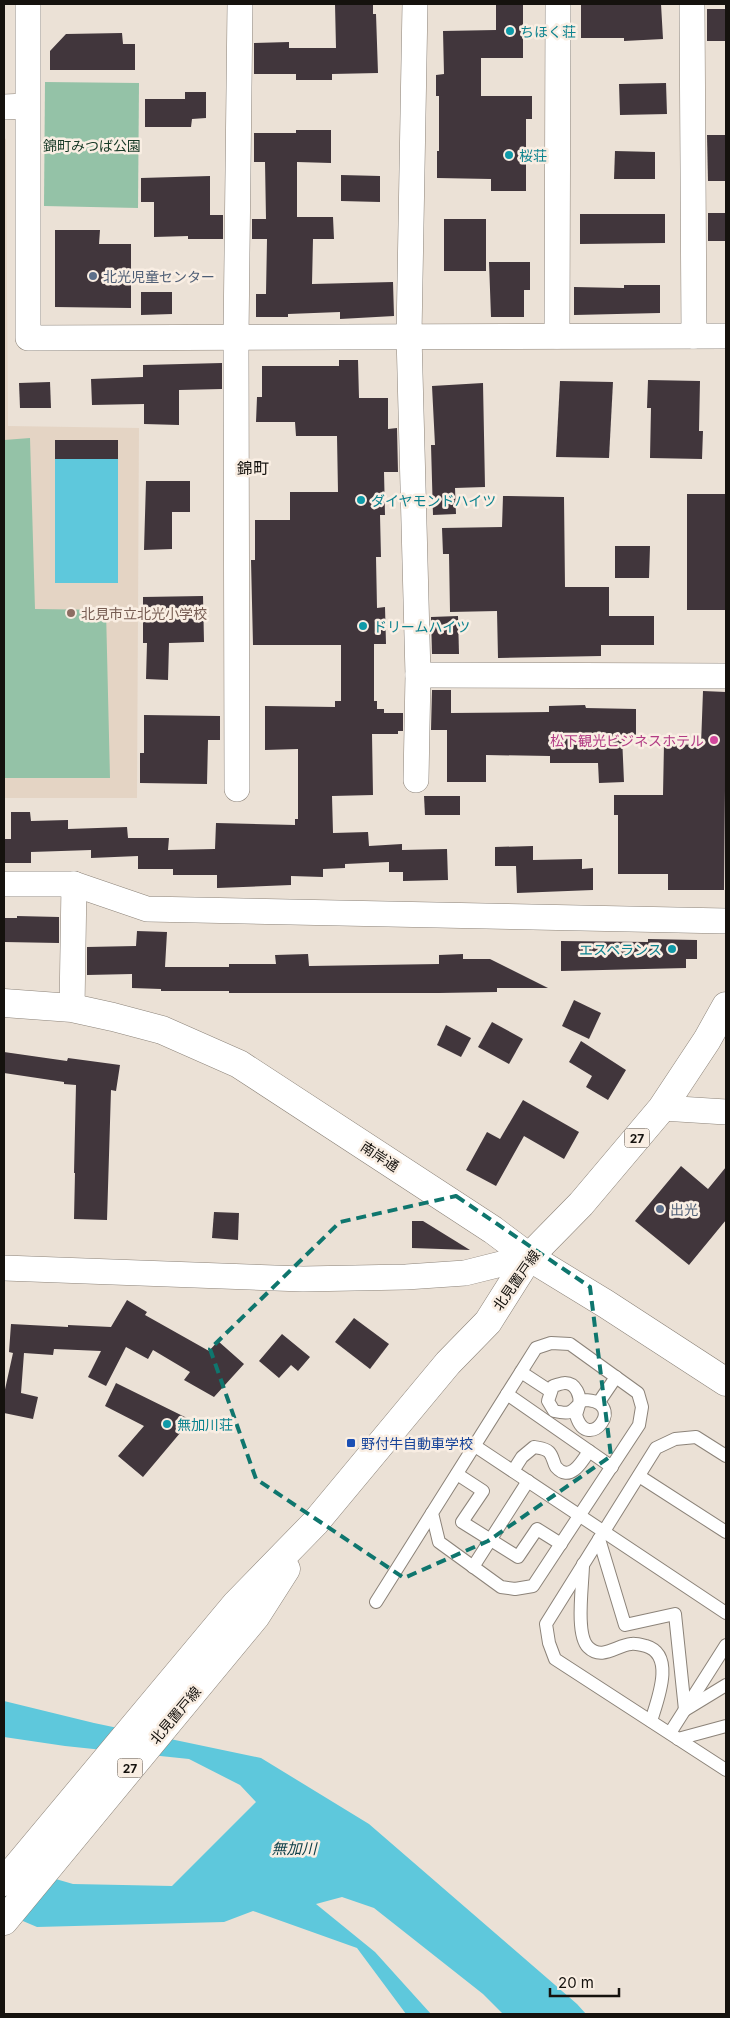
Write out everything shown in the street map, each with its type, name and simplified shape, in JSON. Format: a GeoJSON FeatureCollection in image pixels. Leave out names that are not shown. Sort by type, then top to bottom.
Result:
{"type":"FeatureCollection","features":[{"type":"Feature","properties":{"kind":"main road","name":"南岸通"},"geometry":{"type":"LineString","coordinates":[[4,1003],[72,1008],[162,1030],[239,1064],[493,1230],[529,1257],[606,1304],[726,1382]]}},
{"type":"Feature","properties":{"kind":"main road","name":"北見置戸線"},"geometry":{"type":"LineString","coordinates":[[4,1921],[315,1523],[448,1363],[488,1322],[529,1257],[581,1204],[662,1108],[707,1040],[726,1006]]}},
{"type":"Feature","properties":{"kind":"main road","name":"北見置戸線"},"geometry":{"type":"LineString","coordinates":[[4,1882],[246,1610]]}},
{"type":"Feature","properties":{"kind":"street"},"geometry":{"type":"LineString","coordinates":[[28,4],[16,106],[28,338],[236,338],[409,335],[726,336]]}},
{"type":"Feature","properties":{"kind":"street"},"geometry":{"type":"LineString","coordinates":[[237,789],[236,338],[240,4]]}},
{"type":"Feature","properties":{"kind":"street"},"geometry":{"type":"LineString","coordinates":[[415,4],[409,335],[418,675],[416,780]]}},
{"type":"Feature","properties":{"kind":"street"},"geometry":{"type":"LineString","coordinates":[[556,336],[558,4]]}},
{"type":"Feature","properties":{"kind":"street"},"geometry":{"type":"LineString","coordinates":[[692,4],[694,336]]}},
{"type":"Feature","properties":{"kind":"street"},"geometry":{"type":"LineString","coordinates":[[418,675],[726,676]]}},
{"type":"Feature","properties":{"kind":"street"},"geometry":{"type":"LineString","coordinates":[[4,884],[74,884],[147,909],[726,920]]}},
{"type":"Feature","properties":{"kind":"street"},"geometry":{"type":"LineString","coordinates":[[72,1008],[74,884]]}},
{"type":"Feature","properties":{"kind":"street"},"geometry":{"type":"LineString","coordinates":[[662,1108],[726,1112]]}},
{"type":"Feature","properties":{"kind":"street"},"geometry":{"type":"LineString","coordinates":[[4,1268],[303,1280],[465,1273],[529,1257]]}},
{"type":"Feature","properties":{"kind":"lane"},"geometry":{"type":"LineString","coordinates":[[376,1602],[432,1513],[508,1394],[536,1348],[551,1343],[570,1344],[638,1392],[642,1407],[639,1425],[533,1586],[515,1589],[501,1587],[439,1542],[432,1513]]}},
{"type":"Feature","properties":{"kind":"lane"},"geometry":{"type":"LineString","coordinates":[[521,1372],[550,1391]]}},
{"type":"Feature","properties":{"kind":"lane"},"geometry":{"type":"LineString","coordinates":[[599,1402],[616,1377]]}},
{"type":"Feature","properties":{"kind":"lane"},"geometry":{"type":"LineString","coordinates":[[579,1404],[576,1415],[579,1423],[587,1430],[599,1427],[605,1419],[603,1406],[599,1402],[583,1400],[579,1404],[572,1412],[568,1414],[554,1411],[548,1402],[550,1391],[553,1386],[560,1384],[566,1383],[573,1386],[578,1392],[579,1404]]}},
{"type":"Feature","properties":{"kind":"lane"},"geometry":{"type":"LineString","coordinates":[[508,1394],[612,1467]]}},
{"type":"Feature","properties":{"kind":"lane"},"geometry":{"type":"LineString","coordinates":[[726,1456],[696,1437],[675,1439],[656,1448],[546,1624],[549,1643],[555,1659],[726,1770]]}},
{"type":"Feature","properties":{"kind":"lane"},"geometry":{"type":"LineString","coordinates":[[475,1446],[580,1516],[601,1536],[726,1612]]}},
{"type":"Feature","properties":{"kind":"lane"},"geometry":{"type":"LineString","coordinates":[[513,1472],[522,1457],[534,1447],[550,1452],[555,1465],[566,1473],[579,1467],[589,1451]]}},
{"type":"Feature","properties":{"kind":"lane"},"geometry":{"type":"LineString","coordinates":[[457,1474],[483,1491],[462,1522],[490,1541],[518,1558],[537,1529],[561,1544]]}},
{"type":"Feature","properties":{"kind":"lane"},"geometry":{"type":"LineString","coordinates":[[639,1476],[726,1532]]}},
{"type":"Feature","properties":{"kind":"lane"},"geometry":{"type":"LineString","coordinates":[[474,1567],[528,1481]]}},
{"type":"Feature","properties":{"kind":"lane"},"geometry":{"type":"LineString","coordinates":[[601,1536],[625,1625],[675,1614],[685,1710]]}},
{"type":"Feature","properties":{"kind":"lane"},"geometry":{"type":"LineString","coordinates":[[584,1564],[580,1623],[582,1638],[588,1648],[600,1652],[609,1652],[630,1644],[637,1644],[651,1648],[660,1656],[663,1667],[661,1687],[651,1721]]}},
{"type":"Feature","properties":{"kind":"lane"},"geometry":{"type":"LineString","coordinates":[[674,1736],[685,1710],[726,1645]]}},
{"type":"Feature","properties":{"kind":"lane"},"geometry":{"type":"LineString","coordinates":[[685,1710],[726,1685]]}},
{"type":"Feature","properties":{"kind":"lane"},"geometry":{"type":"LineString","coordinates":[[674,1736],[726,1726]]}},
{"type":"Feature","properties":{"kind":"highlighted area"},"geometry":{"type":"Polygon","coordinates":[[[456,1196],[590,1287],[611,1456],[488,1541],[404,1578],[256,1479],[210,1349],[340,1222],[456,1196]]]}},
{"type":"Feature","properties":{"kind":"shaded area","name":"北見市立北光小学校"},"geometry":{"type":"Polygon","coordinates":[[[4,138],[6,139],[8,426],[139,428],[137,798],[4,798],[4,138]]]}},
{"type":"Feature","properties":{"kind":"green space","name":"錦町みつば公園"},"geometry":{"type":"Polygon","coordinates":[[[45,82],[139,83],[138,208],[44,206],[45,82]]]}},
{"type":"Feature","properties":{"kind":"green space"},"geometry":{"type":"Polygon","coordinates":[[[30,438],[35,609],[106,610],[110,778],[4,778],[4,440],[30,438]]]}},
{"type":"Feature","properties":{"kind":"water"},"geometry":{"type":"Polygon","coordinates":[[[55,459],[118,459],[118,583],[55,583],[55,459]]]}},
{"type":"Feature","properties":{"kind":"water","name":"無加川"},"geometry":{"type":"Polygon","coordinates":[[[4,1701],[94,1723],[261,1758],[369,1824],[577,2004],[586,2014],[503,2014],[483,1994],[374,1908],[342,1897],[316,1904],[375,1952],[431,2014],[406,2014],[357,1948],[253,1911],[224,1922],[37,1927],[4,1913],[4,1864],[73,1884],[172,1886],[256,1802],[240,1785],[189,1759],[65,1746],[4,1737],[4,1701]]]}},
{"type":"Feature","properties":{"kind":"building"},"geometry":{"type":"Polygon","coordinates":[[[335,4],[373,4],[373,14],[376,14],[378,73],[332,74],[332,80],[296,80],[296,74],[254,74],[254,43],[289,42],[289,48],[336,48],[335,4]]]}},
{"type":"Feature","properties":{"kind":"building"},"geometry":{"type":"Polygon","coordinates":[[[496,4],[523,4],[523,58],[481,58],[481,96],[532,96],[532,119],[526,119],[526,191],[491,191],[491,179],[437,178],[439,96],[436,96],[436,75],[444,74],[443,31],[496,30],[496,4]]]}},
{"type":"Feature","properties":{"kind":"building"},"geometry":{"type":"Polygon","coordinates":[[[581,4],[661,4],[663,39],[624,41],[624,38],[581,38],[581,4]]]}},
{"type":"Feature","properties":{"kind":"building"},"geometry":{"type":"Polygon","coordinates":[[[707,9],[726,9],[726,41],[707,41],[707,9]]]}},
{"type":"Feature","properties":{"kind":"building"},"geometry":{"type":"Polygon","coordinates":[[[122,33],[123,44],[135,44],[135,70],[50,70],[50,51],[66,34],[122,33]]]}},
{"type":"Feature","properties":{"kind":"building"},"geometry":{"type":"Polygon","coordinates":[[[666,83],[667,114],[620,115],[619,84],[666,83]]]}},
{"type":"Feature","properties":{"kind":"building"},"geometry":{"type":"Polygon","coordinates":[[[185,92],[206,92],[206,118],[192,119],[191,127],[145,127],[145,99],[185,99],[185,92]]]}},
{"type":"Feature","properties":{"kind":"building"},"geometry":{"type":"Polygon","coordinates":[[[296,130],[331,130],[331,163],[297,162],[297,217],[333,217],[334,239],[313,239],[312,284],[393,282],[394,316],[340,319],[340,312],[288,314],[288,317],[256,317],[256,294],[266,294],[267,239],[252,239],[252,219],[266,219],[265,162],[254,162],[254,133],[296,133],[296,130]]]}},
{"type":"Feature","properties":{"kind":"building"},"geometry":{"type":"Polygon","coordinates":[[[707,135],[726,135],[726,181],[708,181],[707,135]]]}},
{"type":"Feature","properties":{"kind":"building"},"geometry":{"type":"Polygon","coordinates":[[[615,151],[655,152],[655,179],[614,179],[615,151]]]}},
{"type":"Feature","properties":{"kind":"building"},"geometry":{"type":"Polygon","coordinates":[[[341,175],[380,176],[380,202],[341,201],[341,175]]]}},
{"type":"Feature","properties":{"kind":"building"},"geometry":{"type":"Polygon","coordinates":[[[210,176],[210,215],[223,215],[223,239],[188,239],[188,236],[154,237],[154,202],[141,202],[141,178],[210,176]]]}},
{"type":"Feature","properties":{"kind":"building"},"geometry":{"type":"Polygon","coordinates":[[[708,213],[726,213],[726,241],[708,241],[708,213]]]}},
{"type":"Feature","properties":{"kind":"building"},"geometry":{"type":"Polygon","coordinates":[[[580,214],[665,214],[665,243],[580,244],[580,214]]]}},
{"type":"Feature","properties":{"kind":"building"},"geometry":{"type":"Polygon","coordinates":[[[444,219],[486,219],[486,271],[444,271],[444,219]]]}},
{"type":"Feature","properties":{"kind":"building","name":"北光児童センター"},"geometry":{"type":"Polygon","coordinates":[[[55,230],[100,230],[99,244],[131,244],[131,308],[55,307],[55,230]]]}},
{"type":"Feature","properties":{"kind":"building"},"geometry":{"type":"Polygon","coordinates":[[[489,262],[530,262],[530,290],[524,290],[524,317],[491,317],[489,262]]]}},
{"type":"Feature","properties":{"kind":"building"},"geometry":{"type":"Polygon","coordinates":[[[624,285],[660,285],[660,313],[574,315],[574,287],[624,288],[624,285]]]}},
{"type":"Feature","properties":{"kind":"building"},"geometry":{"type":"Polygon","coordinates":[[[141,292],[172,292],[172,314],[141,315],[141,292]]]}},
{"type":"Feature","properties":{"kind":"building"},"geometry":{"type":"Polygon","coordinates":[[[339,360],[358,360],[359,398],[388,398],[388,429],[397,428],[398,472],[384,472],[385,515],[380,515],[381,557],[376,557],[377,608],[385,607],[386,644],[374,644],[374,701],[377,701],[377,709],[384,709],[384,713],[403,713],[403,731],[398,731],[398,734],[372,734],[373,795],[332,796],[333,833],[368,832],[369,846],[402,844],[402,850],[447,849],[448,880],[403,881],[403,872],[389,872],[389,862],[345,864],[345,868],[323,869],[323,877],[291,876],[291,885],[217,888],[217,875],[173,875],[173,869],[138,869],[138,856],[91,858],[91,850],[31,852],[31,863],[4,863],[4,839],[11,839],[11,812],[30,812],[31,821],[68,820],[68,829],[127,827],[128,838],[169,838],[168,850],[215,849],[216,823],[295,825],[295,819],[298,819],[298,749],[265,750],[265,706],[335,707],[335,701],[341,701],[341,645],[253,645],[251,560],[255,560],[255,520],[290,520],[290,492],[338,492],[337,436],[296,436],[295,422],[256,422],[257,397],[262,397],[262,366],[339,366],[339,360]]]}},
{"type":"Feature","properties":{"kind":"building"},"geometry":{"type":"Polygon","coordinates":[[[222,363],[222,389],[179,390],[179,425],[144,424],[144,404],[92,405],[91,379],[143,377],[143,365],[222,363]]]}},
{"type":"Feature","properties":{"kind":"building"},"geometry":{"type":"Polygon","coordinates":[[[648,380],[700,381],[699,431],[703,431],[702,459],[650,458],[651,408],[647,408],[648,380]]]}},
{"type":"Feature","properties":{"kind":"building"},"geometry":{"type":"Polygon","coordinates":[[[560,381],[613,382],[609,458],[556,457],[560,381]]]}},
{"type":"Feature","properties":{"kind":"building"},"geometry":{"type":"Polygon","coordinates":[[[50,382],[51,408],[20,408],[19,383],[50,382]]]}},
{"type":"Feature","properties":{"kind":"building"},"geometry":{"type":"Polygon","coordinates":[[[483,383],[485,487],[455,488],[456,514],[433,515],[431,445],[435,445],[432,386],[483,383]]]}},
{"type":"Feature","properties":{"kind":"building"},"geometry":{"type":"Polygon","coordinates":[[[55,440],[118,440],[118,459],[55,459],[55,440]]]}},
{"type":"Feature","properties":{"kind":"building"},"geometry":{"type":"Polygon","coordinates":[[[146,481],[190,481],[190,512],[172,512],[172,549],[144,550],[146,481]]]}},
{"type":"Feature","properties":{"kind":"building"},"geometry":{"type":"Polygon","coordinates":[[[687,494],[726,494],[726,610],[687,610],[687,494]]]}},
{"type":"Feature","properties":{"kind":"building"},"geometry":{"type":"Polygon","coordinates":[[[503,496],[564,497],[565,587],[609,587],[609,616],[654,616],[654,645],[601,645],[601,656],[498,658],[497,611],[450,612],[449,554],[443,554],[442,528],[502,527],[503,496]]]}},
{"type":"Feature","properties":{"kind":"building"},"geometry":{"type":"Polygon","coordinates":[[[615,546],[650,546],[649,578],[615,578],[615,546]]]}},
{"type":"Feature","properties":{"kind":"building"},"geometry":{"type":"Polygon","coordinates":[[[203,596],[204,642],[169,643],[168,680],[146,679],[147,643],[143,643],[143,597],[203,596]]]}},
{"type":"Feature","properties":{"kind":"building"},"geometry":{"type":"Polygon","coordinates":[[[458,616],[459,654],[432,654],[431,617],[458,616]]]}},
{"type":"Feature","properties":{"kind":"building"},"geometry":{"type":"Polygon","coordinates":[[[432,690],[451,690],[451,713],[549,712],[549,706],[585,705],[586,708],[636,709],[636,736],[622,736],[624,782],[599,783],[598,763],[550,763],[550,756],[486,755],[486,782],[447,782],[447,730],[431,730],[432,690]]]}},
{"type":"Feature","properties":{"kind":"building"},"geometry":{"type":"Polygon","coordinates":[[[703,691],[726,692],[724,890],[668,890],[668,874],[618,874],[618,815],[614,815],[614,795],[663,795],[664,744],[701,745],[703,691]]]}},
{"type":"Feature","properties":{"kind":"building"},"geometry":{"type":"Polygon","coordinates":[[[144,715],[220,716],[220,740],[208,740],[207,784],[140,783],[140,753],[144,753],[144,715]]]}},
{"type":"Feature","properties":{"kind":"building"},"geometry":{"type":"Polygon","coordinates":[[[424,796],[460,796],[460,815],[425,815],[424,796]]]}},
{"type":"Feature","properties":{"kind":"building"},"geometry":{"type":"Polygon","coordinates":[[[533,846],[533,860],[582,859],[582,869],[593,868],[593,890],[517,893],[516,866],[495,866],[495,847],[533,846]]]}},
{"type":"Feature","properties":{"kind":"building"},"geometry":{"type":"Polygon","coordinates":[[[17,916],[59,917],[59,943],[4,942],[4,918],[17,918],[17,916]]]}},
{"type":"Feature","properties":{"kind":"building"},"geometry":{"type":"Polygon","coordinates":[[[137,931],[167,932],[165,967],[229,967],[229,964],[276,964],[275,955],[308,954],[309,966],[439,964],[439,955],[463,954],[463,959],[490,959],[548,988],[497,988],[497,992],[439,993],[229,993],[229,991],[161,991],[161,989],[132,988],[132,974],[87,975],[87,947],[136,946],[137,931]]]}},
{"type":"Feature","properties":{"kind":"building"},"geometry":{"type":"Polygon","coordinates":[[[648,939],[697,940],[697,959],[686,959],[686,968],[561,971],[561,941],[648,942],[648,939]]]}},
{"type":"Feature","properties":{"kind":"building"},"geometry":{"type":"Polygon","coordinates":[[[574,1000],[601,1013],[589,1039],[562,1026],[574,1000]]]}},
{"type":"Feature","properties":{"kind":"building"},"geometry":{"type":"Polygon","coordinates":[[[492,1022],[523,1039],[509,1064],[478,1047],[492,1022]]]}},
{"type":"Feature","properties":{"kind":"building"},"geometry":{"type":"Polygon","coordinates":[[[446,1025],[471,1038],[461,1057],[437,1045],[446,1025]]]}},
{"type":"Feature","properties":{"kind":"building"},"geometry":{"type":"Polygon","coordinates":[[[581,1041],[626,1070],[608,1100],[586,1087],[592,1076],[569,1062],[581,1041]]]}},
{"type":"Feature","properties":{"kind":"building"},"geometry":{"type":"Polygon","coordinates":[[[4,1052],[67,1061],[68,1058],[120,1065],[116,1091],[111,1090],[107,1220],[74,1219],[76,1085],[4,1073],[4,1052]]]}},
{"type":"Feature","properties":{"kind":"building"},"geometry":{"type":"Polygon","coordinates":[[[523,1100],[579,1132],[564,1159],[524,1136],[496,1186],[466,1170],[487,1132],[500,1139],[523,1100]]]}},
{"type":"Feature","properties":{"kind":"building"},"geometry":{"type":"Polygon","coordinates":[[[681,1166],[708,1189],[726,1167],[726,1220],[689,1265],[635,1221],[681,1166]]]}},
{"type":"Feature","properties":{"kind":"building"},"geometry":{"type":"Polygon","coordinates":[[[214,1212],[239,1213],[238,1240],[212,1238],[214,1212]]]}},
{"type":"Feature","properties":{"kind":"building"},"geometry":{"type":"Polygon","coordinates":[[[412,1221],[423,1221],[470,1250],[412,1248],[412,1221]]]}},
{"type":"Feature","properties":{"kind":"building"},"geometry":{"type":"Polygon","coordinates":[[[127,1300],[147,1312],[145,1315],[209,1351],[218,1341],[244,1364],[214,1397],[184,1380],[190,1372],[153,1350],[148,1359],[126,1347],[106,1386],[88,1377],[101,1351],[54,1349],[53,1355],[24,1353],[21,1393],[38,1397],[33,1419],[4,1413],[4,1394],[13,1353],[9,1352],[11,1324],[111,1327],[127,1300]]]}},
{"type":"Feature","properties":{"kind":"building"},"geometry":{"type":"Polygon","coordinates":[[[354,1318],[389,1344],[370,1369],[335,1342],[354,1318]]]}},
{"type":"Feature","properties":{"kind":"building"},"geometry":{"type":"Polygon","coordinates":[[[282,1334],[310,1357],[298,1371],[291,1365],[279,1378],[259,1361],[282,1334]]]}},
{"type":"Feature","properties":{"kind":"building","name":"無加川荘"},"geometry":{"type":"Polygon","coordinates":[[[116,1383],[191,1420],[143,1477],[118,1456],[144,1426],[105,1406],[116,1383]]]}},
{"type":"Feature","properties":{"kind":"place","name":"ちほく荘"},"geometry":{"type":"Point","coordinates":[510,31]}},
{"type":"Feature","properties":{"kind":"place","name":"桜荘"},"geometry":{"type":"Point","coordinates":[509,155]}},
{"type":"Feature","properties":{"kind":"place","name":"北光児童センター"},"geometry":{"type":"Point","coordinates":[93,276]}},
{"type":"Feature","properties":{"kind":"place","name":"ダイヤモンドハイツ"},"geometry":{"type":"Point","coordinates":[361,500]}},
{"type":"Feature","properties":{"kind":"place","name":"北見市立北光小学校"},"geometry":{"type":"Point","coordinates":[71,613]}},
{"type":"Feature","properties":{"kind":"place","name":"ドリームハイツ"},"geometry":{"type":"Point","coordinates":[363,626]}},
{"type":"Feature","properties":{"kind":"place","name":"松下観光ビジネスホテル"},"geometry":{"type":"Point","coordinates":[714,740]}},
{"type":"Feature","properties":{"kind":"place","name":"エスペランス"},"geometry":{"type":"Point","coordinates":[672,949]}},
{"type":"Feature","properties":{"kind":"place","name":"出光"},"geometry":{"type":"Point","coordinates":[660,1209]}},
{"type":"Feature","properties":{"kind":"place","name":"無加川荘"},"geometry":{"type":"Point","coordinates":[167,1424]}},
{"type":"Feature","properties":{"kind":"place","name":"野付牛自動車学校"},"geometry":{"type":"Point","coordinates":[351,1443]}},
{"type":"Feature","properties":{"kind":"district","name":"錦町"},"geometry":{"type":"Point","coordinates":[253,468]}}]}
